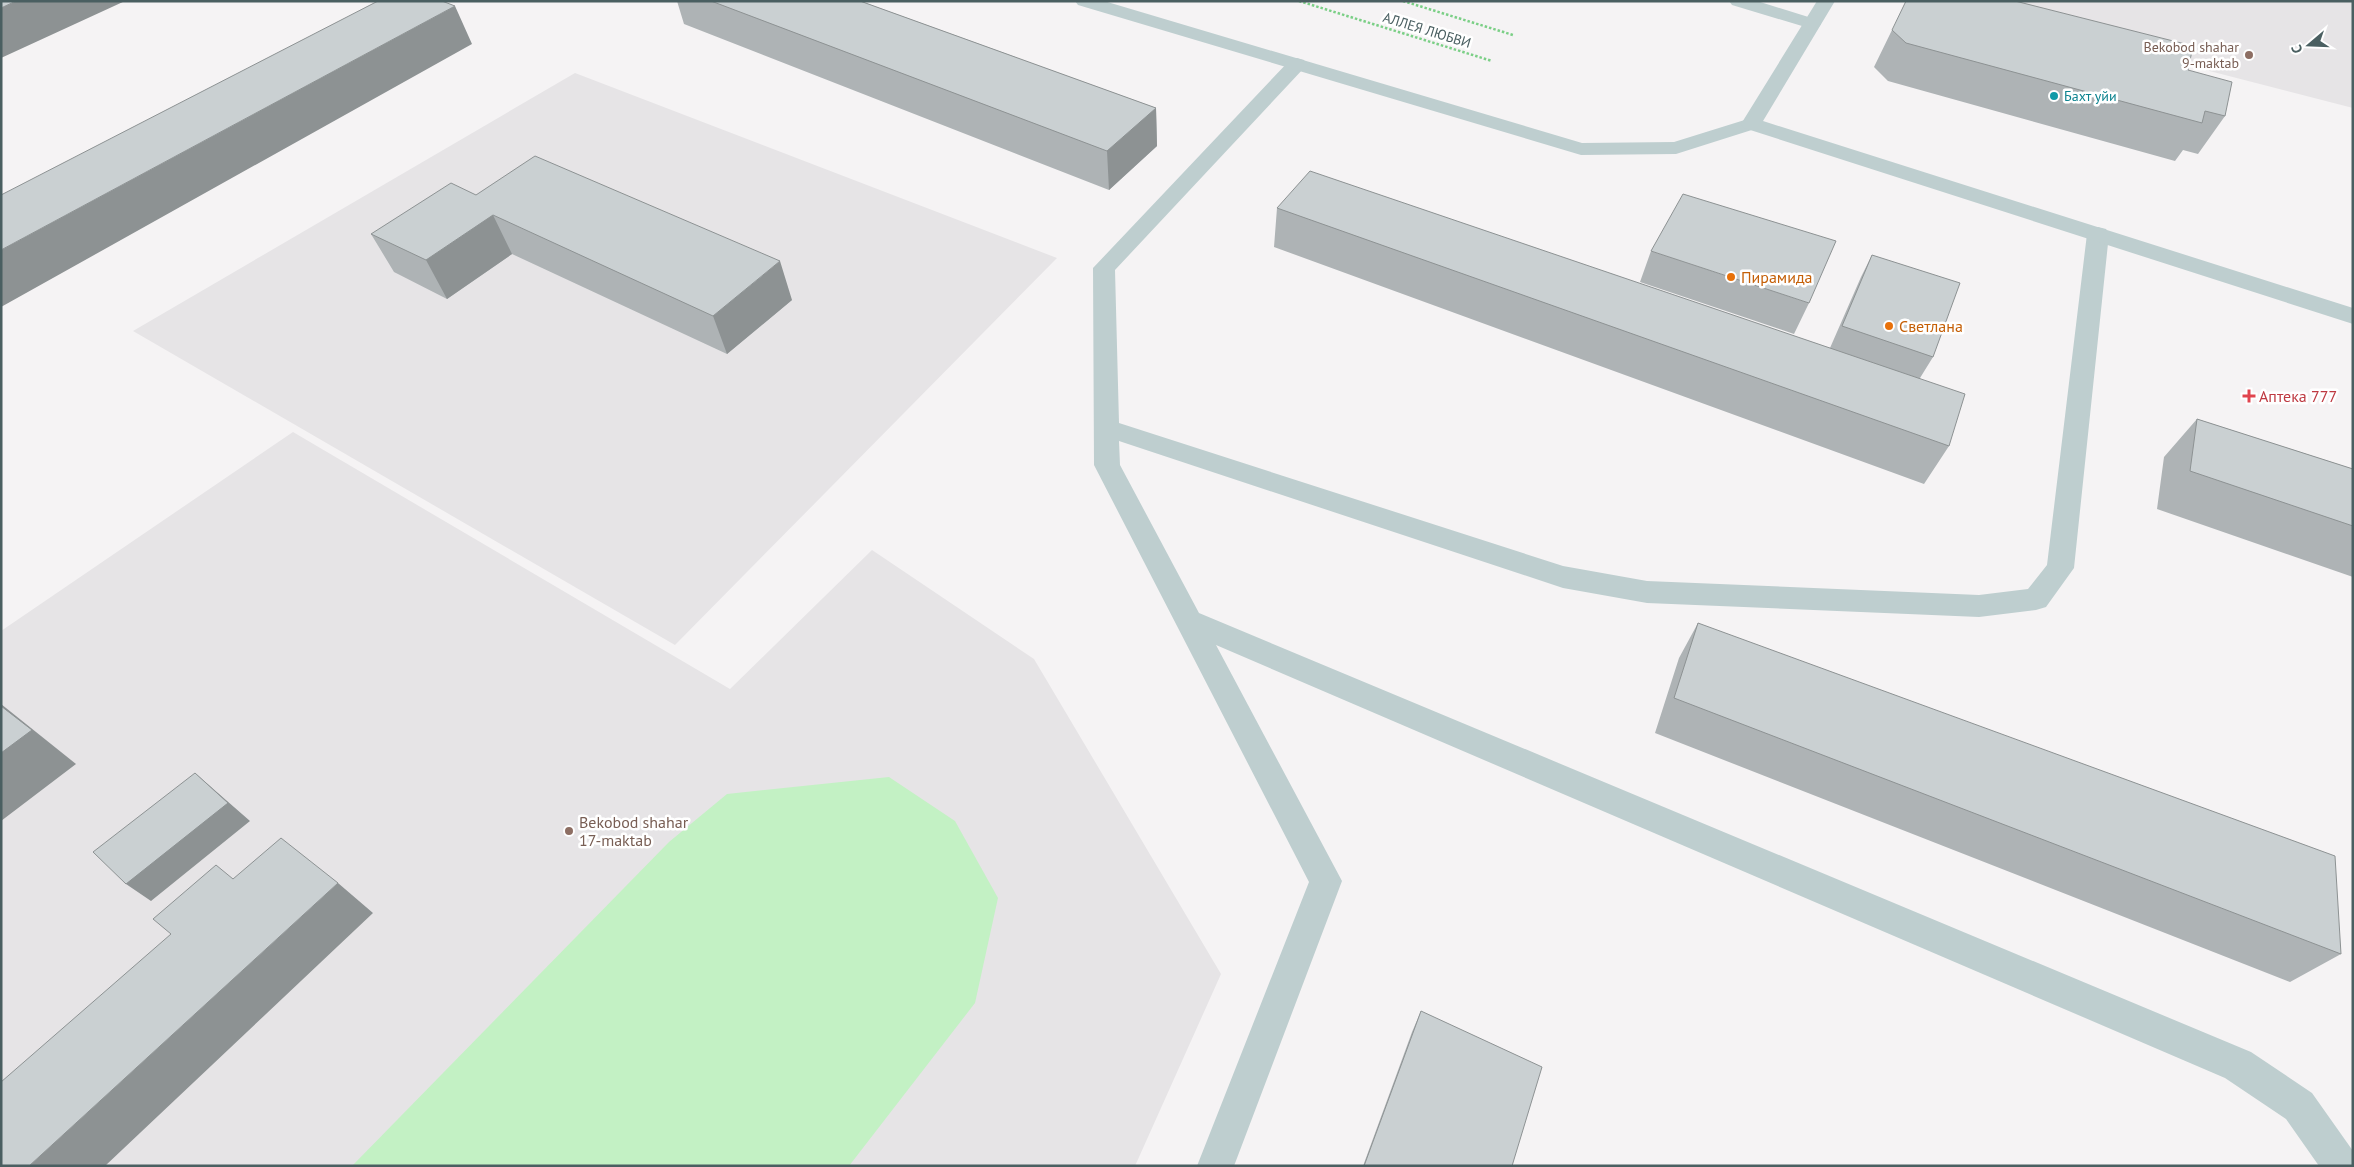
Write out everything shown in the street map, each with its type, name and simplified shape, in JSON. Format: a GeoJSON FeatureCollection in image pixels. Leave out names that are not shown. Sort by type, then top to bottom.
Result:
{"type":"FeatureCollection","features":[{"type":"Feature","properties":{"kind":"street"},"geometry":{"type":"LineString","coordinates":[[1084,1],[1581,149],[1676,148],[1751,124],[2353,316]]}},
{"type":"Feature","properties":{"kind":"street"},"geometry":{"type":"LineString","coordinates":[[1738,1],[1812,24]]}},
{"type":"Feature","properties":{"kind":"street"},"geometry":{"type":"LineString","coordinates":[[1751,124],[1826,1]]}},
{"type":"Feature","properties":{"kind":"street"},"geometry":{"type":"LineString","coordinates":[[1214,1166],[1326,881],[1107,465],[1104,268],[1297,64]]}},
{"type":"Feature","properties":{"kind":"street"},"geometry":{"type":"LineString","coordinates":[[1107,428],[1572,579],[1647,592],[1979,606],[2036,598],[2060,568],[2098,234]]}},
{"type":"Feature","properties":{"kind":"street"},"geometry":{"type":"LineString","coordinates":[[1189,621],[2238,1065],[2300,1106],[2341,1166]]}},
{"type":"Feature","properties":{"kind":"path","name":"АЛЛЕЯ ЛЮБВИ"},"geometry":{"type":"LineString","coordinates":[[1299,1],[1492,61]]}},
{"type":"Feature","properties":{"kind":"path","name":"АЛЛЕЯ ЛЮБВИ"},"geometry":{"type":"LineString","coordinates":[[1403,1],[1513,35]]}},
{"type":"Feature","properties":{"kind":"shaded area","name":"Bekobod shahar 9-maktab"},"geometry":{"type":"Polygon","coordinates":[[[1938,1],[2353,1],[2353,108],[1938,1]]]}},
{"type":"Feature","properties":{"kind":"shaded area"},"geometry":{"type":"Polygon","coordinates":[[[575,73],[1057,258],[675,645],[133,331],[575,73]]]}},
{"type":"Feature","properties":{"kind":"shaded area","name":"Bekobod shahar 17-maktab"},"geometry":{"type":"Polygon","coordinates":[[[293,432],[730,689],[872,550],[1034,659],[1221,974],[1135,1166],[1,1166],[1,631],[293,432]]]}},
{"type":"Feature","properties":{"kind":"green space"},"geometry":{"type":"Polygon","coordinates":[[[889,777],[955,821],[998,898],[975,1003],[849,1166],[352,1166],[669,842],[727,794],[889,777]]]}},
{"type":"Feature","properties":{"kind":"building"},"geometry":{"type":"Polygon","coordinates":[[[1,1],[16,1],[1,8],[1,1]]]}},
{"type":"Feature","properties":{"kind":"building"},"geometry":{"type":"Polygon","coordinates":[[[378,1],[442,1],[455,6],[1,250],[1,195],[378,1]]]}},
{"type":"Feature","properties":{"kind":"building"},"geometry":{"type":"Polygon","coordinates":[[[711,1],[860,1],[1156,108],[1107,151],[711,1]]]}},
{"type":"Feature","properties":{"kind":"building"},"geometry":{"type":"Polygon","coordinates":[[[1906,1],[2015,1],[2193,46],[2188,70],[2232,82],[2225,116],[2205,111],[2202,123],[1906,43],[1892,30],[1906,1]]]}},
{"type":"Feature","properties":{"kind":"building"},"geometry":{"type":"Polygon","coordinates":[[[535,156],[780,261],[713,316],[493,215],[426,260],[371,234],[451,183],[476,195],[535,156]]]}},
{"type":"Feature","properties":{"kind":"building"},"geometry":{"type":"Polygon","coordinates":[[[1310,171],[1965,394],[1949,446],[1277,208],[1310,171]]]}},
{"type":"Feature","properties":{"kind":"building"},"geometry":{"type":"Polygon","coordinates":[[[1683,194],[1836,241],[1809,303],[1651,251],[1683,194]]]}},
{"type":"Feature","properties":{"kind":"building","name":"Светлана"},"geometry":{"type":"Polygon","coordinates":[[[1872,255],[1960,283],[1933,357],[1842,326],[1872,255]]]}},
{"type":"Feature","properties":{"kind":"building"},"geometry":{"type":"Polygon","coordinates":[[[2197,419],[2353,469],[2353,526],[2190,471],[2197,419]]]}},
{"type":"Feature","properties":{"kind":"building"},"geometry":{"type":"Polygon","coordinates":[[[1698,623],[2335,856],[2341,954],[1674,698],[1698,623]]]}},
{"type":"Feature","properties":{"kind":"building"},"geometry":{"type":"Polygon","coordinates":[[[1,706],[32,730],[1,753],[1,706]]]}},
{"type":"Feature","properties":{"kind":"building"},"geometry":{"type":"Polygon","coordinates":[[[195,773],[228,803],[126,884],[93,852],[195,773]]]}},
{"type":"Feature","properties":{"kind":"building"},"geometry":{"type":"Polygon","coordinates":[[[281,838],[338,883],[29,1166],[1,1166],[1,1082],[171,934],[153,919],[216,865],[233,879],[281,838]]]}},
{"type":"Feature","properties":{"kind":"building"},"geometry":{"type":"Polygon","coordinates":[[[1421,1011],[1542,1067],[1512,1166],[1364,1166],[1421,1011]]]}},
{"type":"Feature","properties":{"kind":"place","name":"Bekobod shahar 9-maktab"},"geometry":{"type":"Point","coordinates":[2249,55]}},
{"type":"Feature","properties":{"kind":"place","name":"Бахт уйи"},"geometry":{"type":"Point","coordinates":[2054,96]}},
{"type":"Feature","properties":{"kind":"place","name":"Пирамида"},"geometry":{"type":"Point","coordinates":[1731,277]}},
{"type":"Feature","properties":{"kind":"place","name":"Светлана"},"geometry":{"type":"Point","coordinates":[1889,326]}},
{"type":"Feature","properties":{"kind":"place","name":"Аптека 777"},"geometry":{"type":"Point","coordinates":[2249,396]}},
{"type":"Feature","properties":{"kind":"place","name":"Bekobod shahar 17-maktab"},"geometry":{"type":"Point","coordinates":[569,831]}}]}
